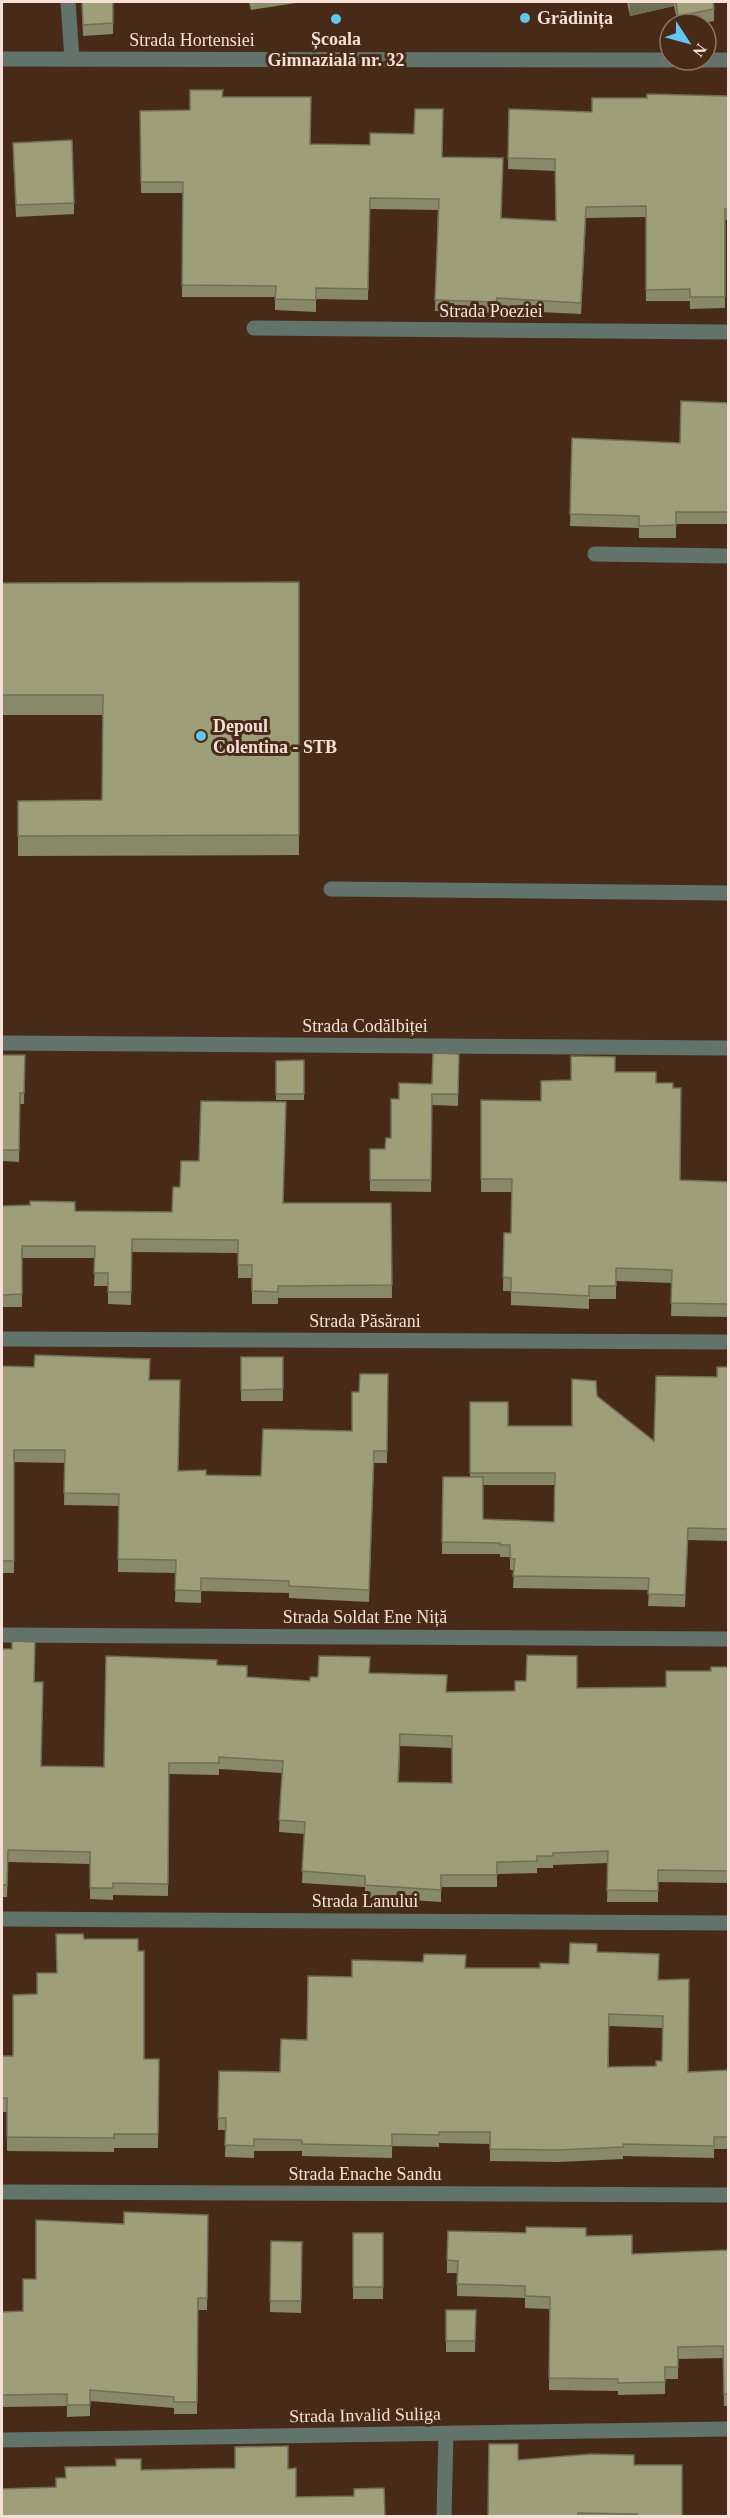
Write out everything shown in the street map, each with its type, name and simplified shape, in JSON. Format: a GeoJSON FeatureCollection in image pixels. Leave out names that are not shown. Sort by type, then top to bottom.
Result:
{"type":"FeatureCollection","features":[{"type":"Feature","properties":{"kind":"street"},"geometry":{"type":"LineString","coordinates":[[68,2],[72,59]]}},
{"type":"Feature","properties":{"kind":"street","name":"Strada Hortensiei"},"geometry":{"type":"LineString","coordinates":[[2,59],[658,60]]}},
{"type":"Feature","properties":{"kind":"street","name":"Strada Poeziei"},"geometry":{"type":"LineString","coordinates":[[254,328],[729,332]]}},
{"type":"Feature","properties":{"kind":"street"},"geometry":{"type":"LineString","coordinates":[[595,554],[729,556]]}},
{"type":"Feature","properties":{"kind":"street"},"geometry":{"type":"LineString","coordinates":[[331,889],[729,892]]}},
{"type":"Feature","properties":{"kind":"street","name":"Strada Codălbiței"},"geometry":{"type":"LineString","coordinates":[[2,1043],[729,1048]]}},
{"type":"Feature","properties":{"kind":"street","name":"Strada Păsărani"},"geometry":{"type":"LineString","coordinates":[[2,1338],[729,1342]]}},
{"type":"Feature","properties":{"kind":"street","name":"Strada Soldat Ene Niță"},"geometry":{"type":"LineString","coordinates":[[2,1635],[729,1639]]}},
{"type":"Feature","properties":{"kind":"street","name":"Strada Lanului"},"geometry":{"type":"LineString","coordinates":[[2,1919],[729,1923]]}},
{"type":"Feature","properties":{"kind":"street","name":"Strada Enache Sandu"},"geometry":{"type":"LineString","coordinates":[[2,2192],[729,2195]]}},
{"type":"Feature","properties":{"kind":"street","name":"Strada Invalid Suliga"},"geometry":{"type":"LineString","coordinates":[[2,2440],[729,2429]]}},
{"type":"Feature","properties":{"kind":"street"},"geometry":{"type":"LineString","coordinates":[[444,2517],[446,2434]]}},
{"type":"Feature","properties":{"kind":"building"},"geometry":{"type":"Polygon","coordinates":[[[82,2],[113,2],[113,23],[83,25],[82,2]]]}},
{"type":"Feature","properties":{"kind":"building"},"geometry":{"type":"Polygon","coordinates":[[[676,2],[713,2],[714,9],[677,12],[676,2]]]}},
{"type":"Feature","properties":{"kind":"building"},"geometry":{"type":"Polygon","coordinates":[[[190,90],[223,90],[222,97],[311,97],[310,144],[370,145],[370,133],[414,134],[415,109],[443,109],[442,157],[503,158],[501,218],[556,221],[555,159],[508,158],[509,109],[592,112],[592,98],[647,98],[647,94],[728,96],[729,194],[728,209],[725,209],[725,297],[690,297],[690,289],[646,290],[646,206],[586,207],[581,303],[497,298],[496,302],[435,300],[439,199],[370,198],[368,289],[316,288],[316,300],[275,299],[276,286],[182,285],[183,182],[141,182],[140,111],[190,110],[190,90]]]}},
{"type":"Feature","properties":{"kind":"building"},"geometry":{"type":"Polygon","coordinates":[[[72,140],[74,203],[16,205],[13,143],[72,140]]]}},
{"type":"Feature","properties":{"kind":"building"},"geometry":{"type":"Polygon","coordinates":[[[681,401],[729,403],[729,512],[676,512],[676,525],[639,526],[639,516],[570,514],[572,438],[680,443],[681,401]]]}},
{"type":"Feature","properties":{"kind":"building","name":"Depoul Colentina - STB"},"geometry":{"type":"Polygon","coordinates":[[[299,582],[299,835],[18,836],[18,801],[102,800],[103,695],[2,695],[2,583],[299,582]]]}},
{"type":"Feature","properties":{"kind":"building"},"geometry":{"type":"Polygon","coordinates":[[[433,1053],[459,1054],[458,1094],[432,1094],[431,1180],[370,1180],[370,1149],[385,1149],[386,1138],[391,1138],[391,1099],[399,1099],[399,1083],[432,1084],[433,1053]]]}},
{"type":"Feature","properties":{"kind":"building"},"geometry":{"type":"Polygon","coordinates":[[[2,1055],[25,1055],[24,1093],[20,1093],[19,1150],[2,1150],[2,1055]]]}},
{"type":"Feature","properties":{"kind":"building"},"geometry":{"type":"Polygon","coordinates":[[[571,1056],[615,1057],[615,1072],[656,1072],[656,1083],[673,1083],[673,1088],[681,1088],[680,1180],[729,1182],[729,1304],[671,1303],[672,1270],[616,1268],[616,1286],[589,1286],[589,1296],[511,1292],[511,1278],[503,1277],[504,1233],[511,1233],[512,1179],[481,1179],[481,1100],[541,1101],[541,1081],[571,1080],[571,1056]]]}},
{"type":"Feature","properties":{"kind":"building"},"geometry":{"type":"Polygon","coordinates":[[[304,1060],[304,1094],[276,1094],[276,1061],[304,1060]]]}},
{"type":"Feature","properties":{"kind":"building"},"geometry":{"type":"Polygon","coordinates":[[[201,1101],[286,1102],[283,1203],[391,1203],[392,1285],[278,1286],[278,1292],[252,1291],[252,1265],[238,1265],[238,1240],[132,1239],[131,1292],[108,1292],[108,1273],[94,1273],[95,1246],[22,1246],[22,1294],[2,1295],[2,1206],[30,1205],[30,1201],[75,1202],[75,1211],[172,1212],[173,1187],[180,1187],[181,1161],[199,1161],[201,1101]]]}},
{"type":"Feature","properties":{"kind":"building"},"geometry":{"type":"Polygon","coordinates":[[[35,1355],[150,1359],[149,1380],[180,1380],[178,1471],[206,1470],[206,1475],[261,1476],[263,1429],[352,1431],[352,1392],[359,1392],[360,1374],[388,1374],[387,1451],[374,1451],[369,1590],[289,1586],[289,1581],[201,1578],[201,1591],[175,1590],[176,1560],[118,1559],[119,1494],[64,1493],[65,1450],[14,1450],[14,1561],[2,1561],[2,1366],[34,1367],[35,1355]]]}},
{"type":"Feature","properties":{"kind":"building"},"geometry":{"type":"Polygon","coordinates":[[[241,1357],[283,1357],[283,1389],[241,1390],[241,1357]]]}},
{"type":"Feature","properties":{"kind":"building"},"geometry":{"type":"Polygon","coordinates":[[[717,1367],[729,1367],[729,1529],[688,1528],[685,1595],[648,1594],[649,1578],[513,1576],[515,1559],[510,1558],[510,1545],[442,1542],[443,1477],[483,1477],[483,1519],[554,1522],[555,1473],[470,1473],[470,1402],[508,1402],[508,1426],[572,1426],[572,1379],[596,1381],[597,1396],[654,1441],[656,1376],[717,1377],[717,1367]]]}},
{"type":"Feature","properties":{"kind":"building"},"geometry":{"type":"Polygon","coordinates":[[[12,1641],[35,1642],[34,1682],[43,1682],[41,1766],[104,1767],[106,1656],[217,1660],[217,1665],[247,1666],[247,1677],[310,1681],[310,1677],[318,1677],[319,1656],[370,1657],[369,1673],[447,1675],[446,1692],[515,1691],[515,1681],[526,1681],[527,1655],[577,1656],[577,1688],[666,1687],[666,1671],[711,1671],[711,1667],[729,1667],[729,1871],[658,1870],[658,1891],[607,1890],[608,1851],[553,1853],[553,1856],[537,1856],[537,1861],[497,1862],[497,1875],[441,1875],[441,1890],[365,1885],[365,1876],[302,1871],[305,1822],[279,1820],[283,1761],[219,1757],[219,1763],[169,1763],[168,1884],[113,1883],[113,1888],[90,1888],[90,1852],[8,1850],[7,1885],[2,1885],[2,1649],[12,1649],[12,1641]],[[400,1734],[398,1782],[452,1783],[452,1736],[400,1734]]]}},
{"type":"Feature","properties":{"kind":"building"},"geometry":{"type":"Polygon","coordinates":[[[56,1934],[83,1934],[84,1939],[138,1939],[138,1951],[144,1951],[144,2059],[159,2059],[158,2134],[114,2134],[114,2138],[7,2137],[7,2098],[2,2098],[2,2056],[13,2056],[13,1995],[37,1994],[37,1973],[57,1973],[56,1934]]]}},
{"type":"Feature","properties":{"kind":"building"},"geometry":{"type":"Polygon","coordinates":[[[570,1943],[597,1944],[597,1952],[659,1954],[658,1980],[689,1979],[688,2072],[729,2070],[729,2137],[714,2137],[714,2146],[623,2144],[623,2147],[558,2150],[490,2149],[490,2132],[439,2132],[439,2135],[392,2134],[392,2146],[302,2144],[302,2140],[254,2139],[254,2146],[225,2145],[226,2118],[218,2118],[219,2071],[280,2072],[281,2039],[307,2040],[308,1976],[352,1977],[352,1960],[423,1962],[424,1954],[466,1955],[465,1968],[540,1968],[540,1963],[569,1964],[570,1943]],[[609,2014],[608,2067],[656,2066],[656,2061],[662,2061],[663,2016],[609,2014]]]}},
{"type":"Feature","properties":{"kind":"building"},"geometry":{"type":"Polygon","coordinates":[[[124,2212],[208,2215],[207,2298],[198,2298],[197,2402],[174,2402],[174,2397],[90,2390],[90,2405],[67,2405],[67,2394],[2,2395],[2,2312],[23,2311],[23,2279],[36,2279],[36,2220],[124,2224],[124,2212]]]}},
{"type":"Feature","properties":{"kind":"building"},"geometry":{"type":"Polygon","coordinates":[[[526,2227],[586,2228],[586,2236],[632,2235],[632,2254],[729,2250],[729,2394],[724,2394],[723,2346],[678,2347],[678,2367],[665,2367],[665,2382],[618,2383],[618,2379],[549,2378],[550,2297],[525,2296],[525,2286],[457,2284],[458,2261],[447,2260],[448,2231],[526,2233],[526,2227]]]}},
{"type":"Feature","properties":{"kind":"building"},"geometry":{"type":"Polygon","coordinates":[[[353,2233],[383,2233],[383,2287],[353,2287],[353,2233]]]}},
{"type":"Feature","properties":{"kind":"building"},"geometry":{"type":"Polygon","coordinates":[[[271,2241],[302,2242],[301,2301],[270,2301],[271,2241]]]}},
{"type":"Feature","properties":{"kind":"building"},"geometry":{"type":"Polygon","coordinates":[[[446,2310],[476,2310],[475,2341],[446,2341],[446,2310]]]}},
{"type":"Feature","properties":{"kind":"building"},"geometry":{"type":"Polygon","coordinates":[[[489,2444],[518,2444],[518,2460],[591,2454],[634,2455],[634,2465],[682,2465],[682,2517],[578,2513],[578,2517],[488,2517],[489,2444]]]}},
{"type":"Feature","properties":{"kind":"building"},"geometry":{"type":"Polygon","coordinates":[[[288,2446],[288,2469],[296,2468],[296,2497],[354,2496],[354,2489],[384,2488],[385,2517],[2,2517],[2,2489],[56,2487],[56,2478],[66,2478],[65,2467],[116,2466],[116,2459],[141,2459],[141,2470],[235,2468],[235,2447],[288,2446]]]}},
{"type":"Feature","properties":{"kind":"place","name":"Grădinița"},"geometry":{"type":"Point","coordinates":[525,18]}},
{"type":"Feature","properties":{"kind":"place","name":"Școala Gimnazială nr. 32"},"geometry":{"type":"Point","coordinates":[336,19]}},
{"type":"Feature","properties":{"kind":"place","name":"Depoul Colentina - STB"},"geometry":{"type":"Point","coordinates":[201,736]}}]}
